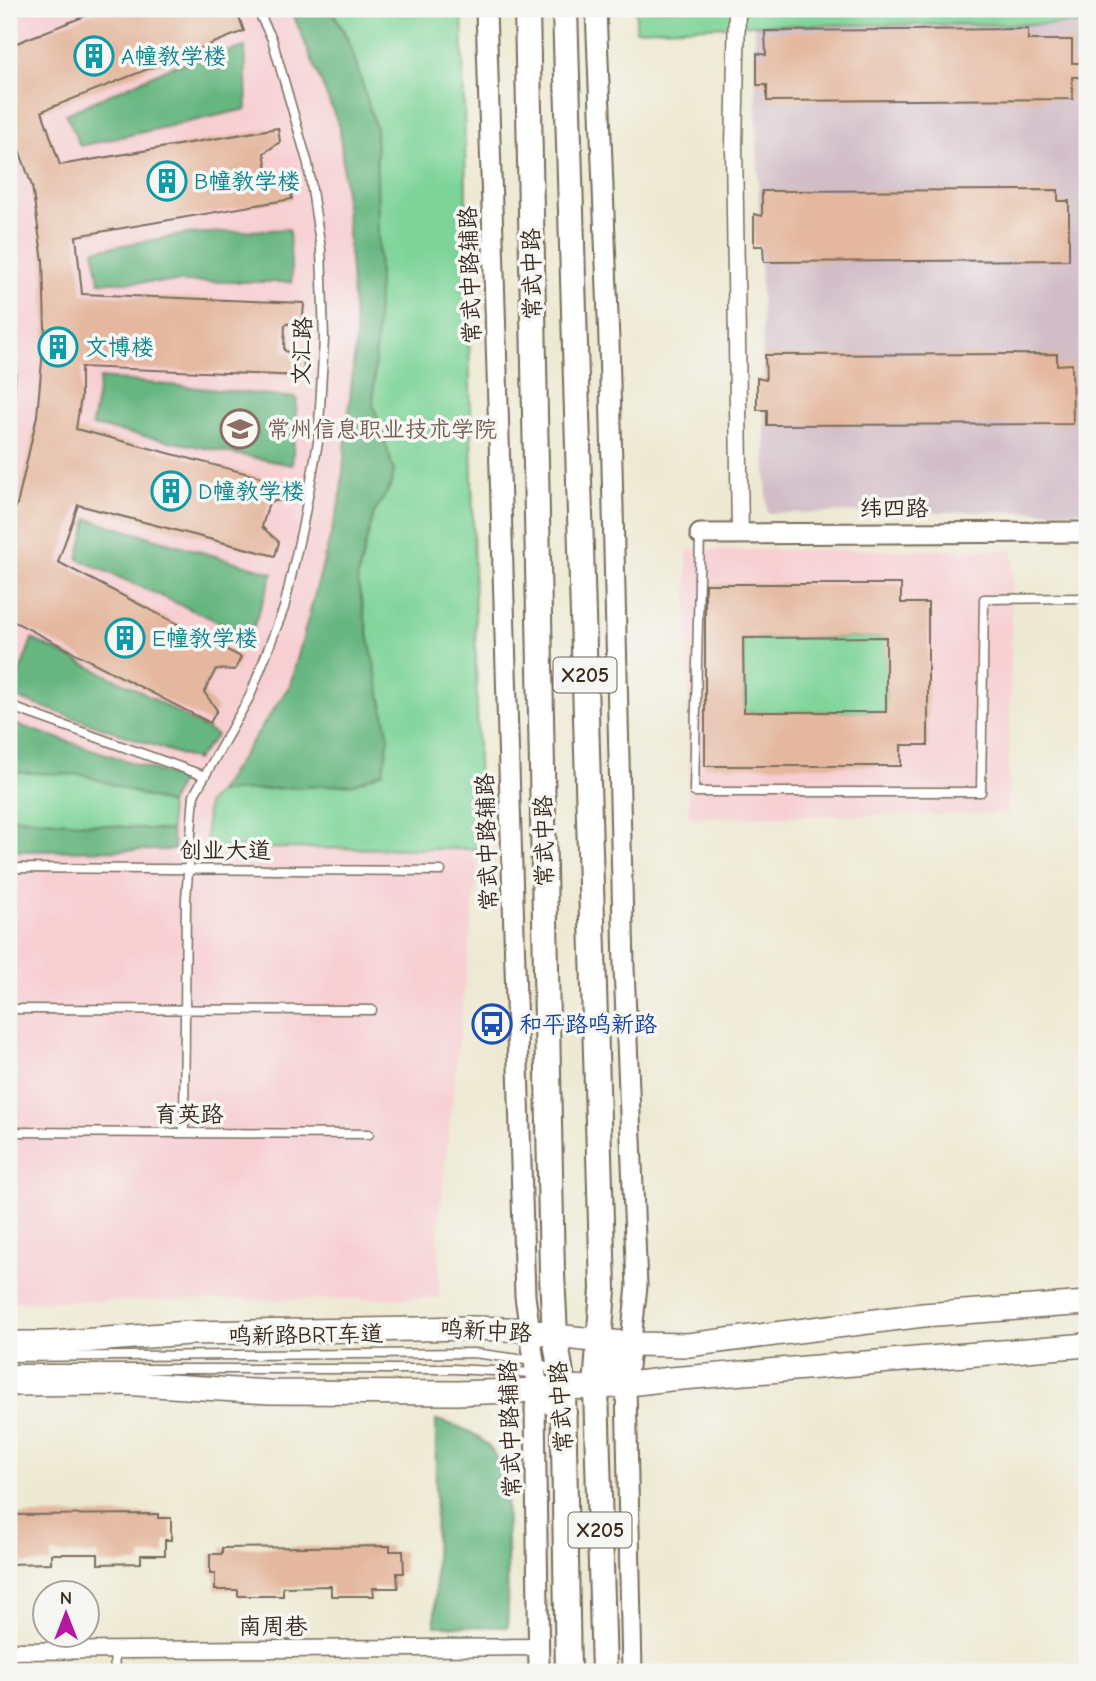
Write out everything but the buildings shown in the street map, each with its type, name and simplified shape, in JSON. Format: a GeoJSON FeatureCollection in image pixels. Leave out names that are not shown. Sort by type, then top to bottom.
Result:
{"type":"FeatureCollection","features":[{"type":"Feature","properties":{"kind":"main road","name":"常武中路"},"geometry":{"type":"LineString","coordinates":[[527,9],[552,1274],[555,1336],[564,1413],[567,1671]]}},
{"type":"Feature","properties":{"kind":"main road","name":"常武中路"},"geometry":{"type":"LineString","coordinates":[[565,9],[603,1289],[596,1388],[604,1672]]}},
{"type":"Feature","properties":{"kind":"main road","name":"鸣新中路"},"geometry":{"type":"LineString","coordinates":[[9,1343],[53,1343],[189,1332],[472,1328],[530,1330],[555,1336],[632,1344],[688,1345],[923,1315],[1087,1303]]}},
{"type":"Feature","properties":{"kind":"main road"},"geometry":{"type":"LineString","coordinates":[[596,1388],[632,1344]]}},
{"type":"Feature","properties":{"kind":"main road"},"geometry":{"type":"LineString","coordinates":[[9,1384],[121,1383],[269,1392],[457,1393],[535,1375],[596,1388],[670,1379],[1087,1345]]}},
{"type":"Feature","properties":{"kind":"main road"},"geometry":{"type":"LineString","coordinates":[[535,1375],[564,1413]]}},
{"type":"Feature","properties":{"kind":"street","name":"常武中路辅路"},"geometry":{"type":"LineString","coordinates":[[486,9],[525,1297],[535,1375],[539,1672]]}},
{"type":"Feature","properties":{"kind":"street"},"geometry":{"type":"LineString","coordinates":[[596,9],[609,341],[624,967],[637,1286],[626,1385],[632,1672]]}},
{"type":"Feature","properties":{"kind":"street"},"geometry":{"type":"LineString","coordinates":[[737,9],[734,148],[740,534]]}},
{"type":"Feature","properties":{"kind":"street","name":"纬四路"},"geometry":{"type":"LineString","coordinates":[[700,534],[1087,532]]}},
{"type":"Feature","properties":{"kind":"street","name":"南周巷"},"geometry":{"type":"LineString","coordinates":[[9,1651],[538,1647]]}},
{"type":"Feature","properties":{"kind":"lane","name":"文汇路"},"geometry":{"type":"LineString","coordinates":[[184,1133],[187,869],[192,805],[194,795],[250,696],[284,608],[318,442],[324,339],[321,249],[308,164],[272,39],[257,9]]}},
{"type":"Feature","properties":{"kind":"lane"},"geometry":{"type":"LineString","coordinates":[[9,320],[12,348],[9,422]]}},
{"type":"Feature","properties":{"kind":"lane"},"geometry":{"type":"LineString","coordinates":[[700,534],[694,792],[981,792],[984,599],[1087,598]]}},
{"type":"Feature","properties":{"kind":"lane"},"geometry":{"type":"LineString","coordinates":[[9,706],[205,776]]}},
{"type":"Feature","properties":{"kind":"lane","name":"创业大道"},"geometry":{"type":"LineString","coordinates":[[9,868],[441,871]]}},
{"type":"Feature","properties":{"kind":"lane"},"geometry":{"type":"LineString","coordinates":[[9,1009],[373,1010]]}},
{"type":"Feature","properties":{"kind":"lane","name":"育英路"},"geometry":{"type":"LineString","coordinates":[[9,1132],[369,1134]]}},
{"type":"Feature","properties":{"kind":"lane","name":"鸣新路BRT车道"},"geometry":{"type":"LineString","coordinates":[[9,1357],[474,1353],[535,1375]]}},
{"type":"Feature","properties":{"kind":"lane","name":"鸣新路BRT车道"},"geometry":{"type":"LineString","coordinates":[[9,1368],[426,1369],[535,1375]]}},
{"type":"Feature","properties":{"kind":"lane"},"geometry":{"type":"LineString","coordinates":[[114,1650],[115,1672]]}},
{"type":"Feature","properties":{"kind":"shaded area","name":"常州信息职业技术学院"},"geometry":{"type":"Polygon","coordinates":[[[9,9],[462,9],[480,849],[438,1230],[440,1298],[9,1302],[9,9]]]}},
{"type":"Feature","properties":{"kind":"shaded area"},"geometry":{"type":"Polygon","coordinates":[[[1087,24],[1087,511],[767,513],[754,25],[1087,24]]]}},
{"type":"Feature","properties":{"kind":"shaded area"},"geometry":{"type":"Polygon","coordinates":[[[687,550],[1013,550],[1008,814],[689,817],[687,550]]]}},
{"type":"Feature","properties":{"kind":"shaded area"},"geometry":{"type":"Polygon","coordinates":[[[349,1660],[446,1662],[446,1672],[350,1672],[349,1660]]]}},
{"type":"Feature","properties":{"kind":"green space"},"geometry":{"type":"Polygon","coordinates":[[[291,9],[331,9],[351,47],[376,129],[379,278],[373,404],[394,471],[390,487],[373,515],[357,579],[389,738],[383,772],[355,784],[218,792],[290,685],[340,501],[356,338],[340,128],[291,9]]]}},
{"type":"Feature","properties":{"kind":"green space"},"geometry":{"type":"Polygon","coordinates":[[[332,9],[462,9],[480,849],[206,848],[207,804],[218,792],[355,784],[379,691],[357,579],[373,515],[390,487],[394,471],[373,404],[379,278],[376,129],[349,41],[332,9]]]}},
{"type":"Feature","properties":{"kind":"green space"},"geometry":{"type":"Polygon","coordinates":[[[636,9],[1087,9],[1087,24],[754,25],[636,30],[636,9]]]}},
{"type":"Feature","properties":{"kind":"green space"},"geometry":{"type":"Polygon","coordinates":[[[245,47],[247,109],[80,146],[66,114],[171,67],[245,47]]]}},
{"type":"Feature","properties":{"kind":"green space"},"geometry":{"type":"Polygon","coordinates":[[[289,229],[292,282],[99,282],[94,250],[187,234],[289,229]]]}},
{"type":"Feature","properties":{"kind":"green space"},"geometry":{"type":"Polygon","coordinates":[[[100,378],[297,398],[292,465],[92,426],[100,378]]]}},
{"type":"Feature","properties":{"kind":"green space"},"geometry":{"type":"Polygon","coordinates":[[[88,519],[273,573],[250,636],[78,559],[88,519]]]}},
{"type":"Feature","properties":{"kind":"green space"},"geometry":{"type":"Polygon","coordinates":[[[886,637],[886,712],[744,712],[743,638],[886,637]]]}},
{"type":"Feature","properties":{"kind":"green space"},"geometry":{"type":"Polygon","coordinates":[[[32,639],[134,688],[217,735],[196,760],[11,696],[32,639]]]}},
{"type":"Feature","properties":{"kind":"green space"},"geometry":{"type":"Polygon","coordinates":[[[9,722],[182,779],[169,804],[84,775],[9,772],[9,722]]]}},
{"type":"Feature","properties":{"kind":"green space"},"geometry":{"type":"Polygon","coordinates":[[[9,772],[84,775],[169,804],[171,831],[9,817],[9,772]]]}},
{"type":"Feature","properties":{"kind":"green space"},"geometry":{"type":"Polygon","coordinates":[[[9,817],[171,831],[175,850],[9,851],[9,817]]]}},
{"type":"Feature","properties":{"kind":"green space"},"geometry":{"type":"Polygon","coordinates":[[[436,1420],[471,1432],[479,1438],[494,1453],[506,1476],[508,1627],[435,1626],[436,1420]]]}},
{"type":"Feature","properties":{"kind":"place","name":"A幢教学楼"},"geometry":{"type":"Point","coordinates":[94,56]}},
{"type":"Feature","properties":{"kind":"place","name":"B幢教学楼"},"geometry":{"type":"Point","coordinates":[167,181]}},
{"type":"Feature","properties":{"kind":"place","name":"文博楼"},"geometry":{"type":"Point","coordinates":[58,347]}},
{"type":"Feature","properties":{"kind":"place","name":"常州信息职业技术学院"},"geometry":{"type":"Point","coordinates":[240,429]}},
{"type":"Feature","properties":{"kind":"place","name":"D幢教学楼"},"geometry":{"type":"Point","coordinates":[171,491]}},
{"type":"Feature","properties":{"kind":"place","name":"E幢教学楼"},"geometry":{"type":"Point","coordinates":[125,638]}},
{"type":"Feature","properties":{"kind":"place","name":"和平路鸣新路"},"geometry":{"type":"Point","coordinates":[492,1024]}}]}
